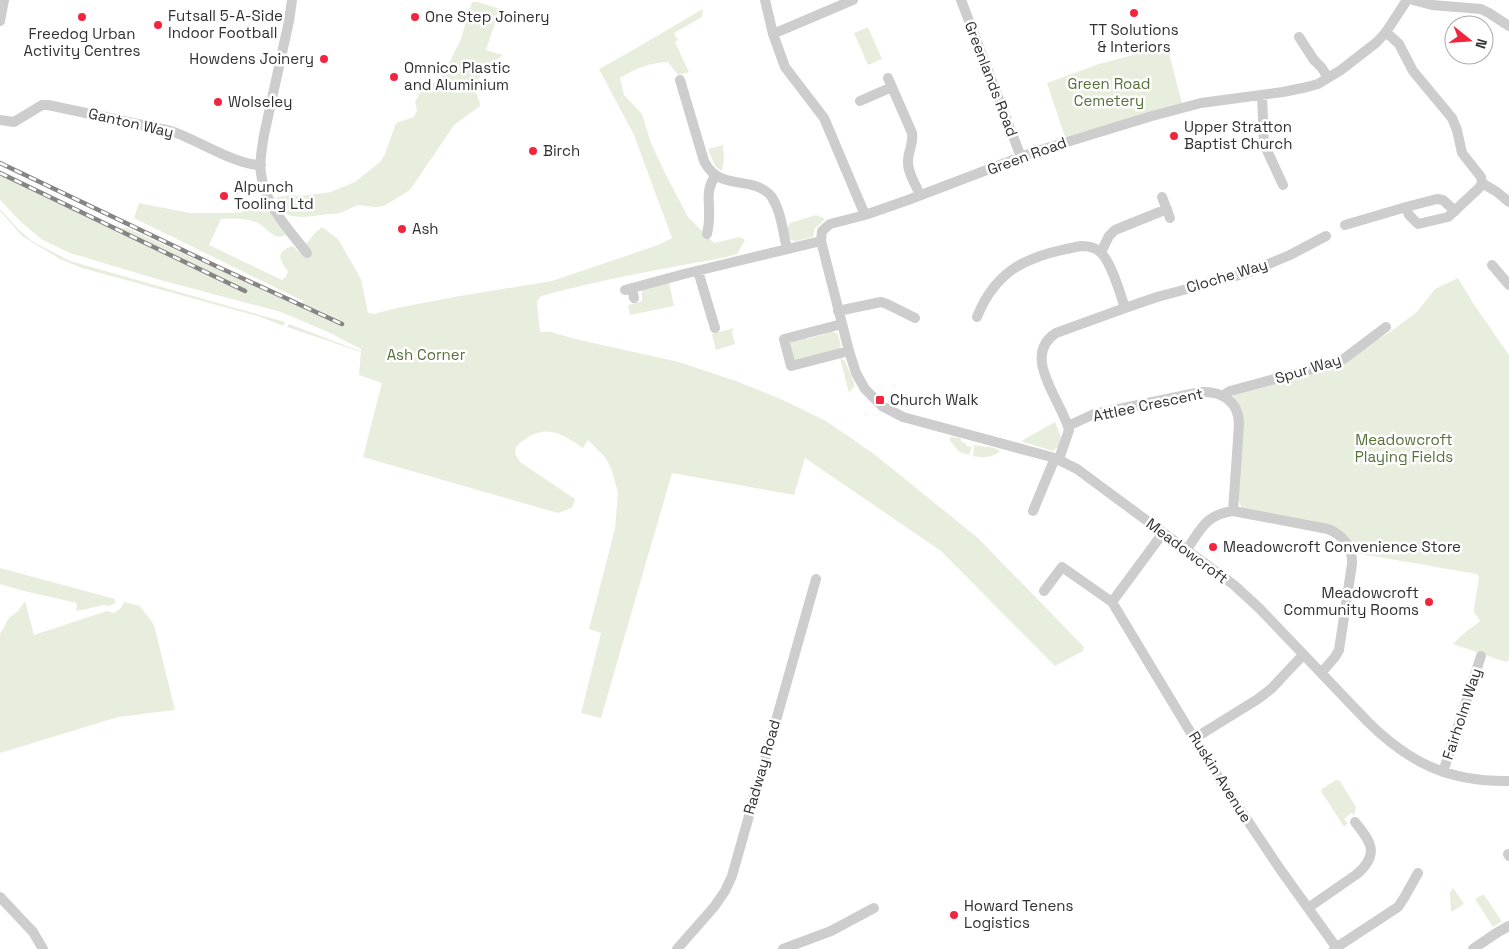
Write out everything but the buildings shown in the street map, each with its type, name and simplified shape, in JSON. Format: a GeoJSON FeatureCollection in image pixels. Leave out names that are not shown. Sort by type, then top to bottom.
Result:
{"type":"FeatureCollection","features":[{"type":"Feature","properties":{"kind":"street"},"geometry":{"type":"LineString","coordinates":[[0,21],[4,0]]}},
{"type":"Feature","properties":{"kind":"street"},"geometry":{"type":"LineString","coordinates":[[292,0],[264,135],[261,165],[263,182],[270,203],[307,253]]}},
{"type":"Feature","properties":{"kind":"street"},"geometry":{"type":"LineString","coordinates":[[765,0],[785,67],[818,109],[826,123],[865,215]]}},
{"type":"Feature","properties":{"kind":"street"},"geometry":{"type":"LineString","coordinates":[[774,34],[853,0]]}},
{"type":"Feature","properties":{"kind":"street","name":"Greenlands Road"},"geometry":{"type":"LineString","coordinates":[[961,0],[1021,157]]}},
{"type":"Feature","properties":{"kind":"street","name":"Green Road"},"geometry":{"type":"LineString","coordinates":[[821,241],[822,231],[827,226],[865,215],[1068,141],[1189,105],[1306,87],[1328,78],[1365,52],[1386,32],[1407,0]]}},
{"type":"Feature","properties":{"kind":"street"},"geometry":{"type":"LineString","coordinates":[[1417,1],[1432,5],[1481,9],[1489,12],[1509,26]]}},
{"type":"Feature","properties":{"kind":"street"},"geometry":{"type":"LineString","coordinates":[[1386,32],[1399,44],[1413,70],[1452,118],[1457,130],[1462,153],[1481,177],[1482,184]]}},
{"type":"Feature","properties":{"kind":"street"},"geometry":{"type":"LineString","coordinates":[[1299,37],[1328,78]]}},
{"type":"Feature","properties":{"kind":"street"},"geometry":{"type":"LineString","coordinates":[[680,80],[704,161],[711,173],[728,181],[755,186],[771,196],[777,209],[787,249]]}},
{"type":"Feature","properties":{"kind":"street"},"geometry":{"type":"LineString","coordinates":[[860,101],[890,82],[912,132],[913,139],[908,160],[909,168],[920,195]]}},
{"type":"Feature","properties":{"kind":"street"},"geometry":{"type":"LineString","coordinates":[[1262,95],[1264,144],[1283,185]]}},
{"type":"Feature","properties":{"kind":"street","name":"Ganton Way"},"geometry":{"type":"LineString","coordinates":[[0,120],[10,123],[14,122],[42,105],[48,104],[171,131],[248,164],[261,165]]}},
{"type":"Feature","properties":{"kind":"street"},"geometry":{"type":"LineString","coordinates":[[707,234],[709,216],[708,193],[710,184],[715,176]]}},
{"type":"Feature","properties":{"kind":"street"},"geometry":{"type":"LineString","coordinates":[[1482,184],[1497,192],[1509,202]]}},
{"type":"Feature","properties":{"kind":"street"},"geometry":{"type":"LineString","coordinates":[[1406,207],[1409,215],[1418,224],[1448,217],[1482,184]]}},
{"type":"Feature","properties":{"kind":"street"},"geometry":{"type":"LineString","coordinates":[[1101,252],[1109,236],[1115,230],[1168,214],[1162,197]]}},
{"type":"Feature","properties":{"kind":"street"},"geometry":{"type":"LineString","coordinates":[[1345,225],[1440,199],[1455,211]]}},
{"type":"Feature","properties":{"kind":"street","name":"Cloche Way"},"geometry":{"type":"LineString","coordinates":[[1068,426],[1042,367],[1042,350],[1050,337],[1056,333],[1125,308],[1247,273],[1290,255],[1326,236]]}},
{"type":"Feature","properties":{"kind":"street"},"geometry":{"type":"LineString","coordinates":[[630,292],[698,270],[821,241]]}},
{"type":"Feature","properties":{"kind":"street","name":"Meadowcroft"},"geometry":{"type":"LineString","coordinates":[[821,241],[848,351],[856,374],[865,389],[882,406],[896,414],[911,419],[1057,458],[1077,469],[1234,586],[1259,608],[1320,673],[1392,744],[1416,761],[1443,772],[1471,779],[1509,781]]}},
{"type":"Feature","properties":{"kind":"street"},"geometry":{"type":"LineString","coordinates":[[977,317],[986,298],[1004,275],[1044,254],[1081,246],[1092,247],[1101,252],[1106,258],[1125,308]]}},
{"type":"Feature","properties":{"kind":"street"},"geometry":{"type":"LineString","coordinates":[[1492,265],[1509,285]]}},
{"type":"Feature","properties":{"kind":"street"},"geometry":{"type":"LineString","coordinates":[[698,270],[715,328]]}},
{"type":"Feature","properties":{"kind":"street"},"geometry":{"type":"LineString","coordinates":[[838,311],[881,302],[914,318]]}},
{"type":"Feature","properties":{"kind":"street"},"geometry":{"type":"LineString","coordinates":[[842,324],[784,339],[791,366],[848,351]]}},
{"type":"Feature","properties":{"kind":"street","name":"Spur Way"},"geometry":{"type":"LineString","coordinates":[[1222,396],[1230,391],[1338,362],[1386,328]]}},
{"type":"Feature","properties":{"kind":"street","name":"Attlee Crescent"},"geometry":{"type":"LineString","coordinates":[[1068,426],[1094,414],[1193,394],[1210,392],[1222,396],[1234,406],[1238,412],[1239,419],[1233,511]]}},
{"type":"Feature","properties":{"kind":"street"},"geometry":{"type":"LineString","coordinates":[[1033,511],[1069,433],[1068,426]]}},
{"type":"Feature","properties":{"kind":"street"},"geometry":{"type":"LineString","coordinates":[[1186,550],[1202,527],[1212,517],[1233,511],[1328,529],[1340,535],[1350,549],[1353,558],[1339,650],[1320,673]]}},
{"type":"Feature","properties":{"kind":"street"},"geometry":{"type":"LineString","coordinates":[[1112,602],[1163,533]]}},
{"type":"Feature","properties":{"kind":"street","name":"Ruskin Avenue"},"geometry":{"type":"LineString","coordinates":[[1044,591],[1062,567],[1112,602],[1230,796],[1335,948],[1398,907],[1418,873]]}},
{"type":"Feature","properties":{"kind":"street","name":"Radway Road"},"geometry":{"type":"LineString","coordinates":[[681,947],[719,900],[732,876],[816,579]]}},
{"type":"Feature","properties":{"kind":"street"},"geometry":{"type":"LineString","coordinates":[[1195,738],[1258,699],[1271,689],[1303,655]]}},
{"type":"Feature","properties":{"kind":"street","name":"Fairholm Way"},"geometry":{"type":"LineString","coordinates":[[1443,772],[1481,656]]}},
{"type":"Feature","properties":{"kind":"street"},"geometry":{"type":"LineString","coordinates":[[1308,908],[1357,874],[1368,862],[1371,850],[1369,839],[1355,822]]}},
{"type":"Feature","properties":{"kind":"street"},"geometry":{"type":"LineString","coordinates":[[0,898],[33,932],[43,949]]}},
{"type":"Feature","properties":{"kind":"street"},"geometry":{"type":"LineString","coordinates":[[783,949],[831,931],[874,908]]}},
{"type":"Feature","properties":{"kind":"street"},"geometry":{"type":"LineString","coordinates":[[1473,949],[1509,926]]}},
{"type":"Feature","properties":{"kind":"green space"},"geometry":{"type":"Polygon","coordinates":[[[472,2],[504,10],[501,21],[496,20],[486,50],[503,55],[485,70],[478,79],[476,90],[480,106],[454,125],[410,190],[384,206],[358,205],[340,213],[304,217],[292,216],[282,212],[277,197],[331,192],[355,182],[380,162],[385,154],[396,123],[414,117],[417,110],[415,102],[424,86],[440,81],[461,39],[472,2]]]}},
{"type":"Feature","properties":{"kind":"green space","name":"Ash Corner"},"geometry":{"type":"Polygon","coordinates":[[[703,9],[702,17],[674,33],[678,40],[675,42],[689,72],[678,75],[668,62],[643,67],[620,78],[624,95],[642,114],[651,143],[688,217],[714,243],[740,237],[745,240],[737,254],[731,256],[614,278],[541,296],[537,301],[540,332],[551,332],[679,362],[736,381],[783,400],[826,421],[874,454],[978,538],[1084,647],[1083,651],[1055,666],[941,551],[805,458],[794,495],[672,473],[601,718],[581,713],[601,633],[589,629],[615,529],[618,493],[611,468],[605,457],[588,440],[583,448],[557,433],[541,432],[533,434],[516,447],[515,454],[520,462],[575,499],[572,508],[558,513],[363,457],[382,383],[359,375],[361,352],[287,327],[289,324],[352,348],[361,351],[361,349],[328,332],[281,312],[164,281],[70,253],[41,239],[0,200],[0,170],[119,228],[127,228],[300,307],[303,301],[134,218],[139,203],[190,213],[240,213],[250,208],[269,210],[286,235],[274,235],[258,223],[249,220],[221,219],[209,245],[282,280],[286,277],[288,271],[282,263],[281,253],[293,246],[299,252],[322,227],[338,239],[361,279],[368,313],[374,314],[460,296],[552,281],[658,245],[672,238],[634,135],[599,69],[703,9]]]}},
{"type":"Feature","properties":{"kind":"green space"},"geometry":{"type":"Polygon","coordinates":[[[868,27],[882,59],[868,65],[854,33],[868,27]]]}},
{"type":"Feature","properties":{"kind":"green space","name":"Green Road Cemetery"},"geometry":{"type":"Polygon","coordinates":[[[1167,46],[1182,103],[1065,137],[1047,83],[1099,64],[1167,46]]]}},
{"type":"Feature","properties":{"kind":"green space"},"geometry":{"type":"Polygon","coordinates":[[[723,145],[724,159],[722,171],[715,166],[708,149],[723,145]]]}},
{"type":"Feature","properties":{"kind":"green space"},"geometry":{"type":"Polygon","coordinates":[[[0,209],[32,241],[70,261],[285,322],[283,326],[261,317],[82,268],[60,259],[22,236],[0,209]]]}},
{"type":"Feature","properties":{"kind":"green space"},"geometry":{"type":"Polygon","coordinates":[[[816,215],[825,219],[815,228],[813,237],[796,241],[791,240],[787,228],[790,223],[816,215]]]}},
{"type":"Feature","properties":{"kind":"green space","name":"Meadowcroft Playing Fields"},"geometry":{"type":"Polygon","coordinates":[[[1458,278],[1509,355],[1509,660],[1506,662],[1453,644],[1480,621],[1474,612],[1479,577],[1477,574],[1355,553],[1344,535],[1242,508],[1238,500],[1233,397],[1235,393],[1333,367],[1390,332],[1417,312],[1435,289],[1458,278]]]}},
{"type":"Feature","properties":{"kind":"green space"},"geometry":{"type":"Polygon","coordinates":[[[669,282],[674,306],[630,315],[628,305],[642,301],[642,290],[669,282]]]}},
{"type":"Feature","properties":{"kind":"green space"},"geometry":{"type":"Polygon","coordinates":[[[734,328],[732,332],[735,344],[716,350],[712,334],[734,328]]]}},
{"type":"Feature","properties":{"kind":"green space"},"geometry":{"type":"Polygon","coordinates":[[[827,330],[838,334],[841,346],[837,352],[797,362],[792,360],[790,341],[825,334],[827,330]]]}},
{"type":"Feature","properties":{"kind":"green space"},"geometry":{"type":"Polygon","coordinates":[[[840,358],[845,361],[855,385],[849,393],[840,358]]]}},
{"type":"Feature","properties":{"kind":"green space"},"geometry":{"type":"Polygon","coordinates":[[[1055,422],[1061,437],[1058,447],[1053,451],[1023,442],[1023,440],[1055,422]]]}},
{"type":"Feature","properties":{"kind":"green space"},"geometry":{"type":"Polygon","coordinates":[[[951,437],[960,438],[962,442],[966,443],[966,446],[972,447],[969,455],[959,452],[949,439],[951,437]]]}},
{"type":"Feature","properties":{"kind":"green space"},"geometry":{"type":"Polygon","coordinates":[[[974,445],[994,448],[1000,451],[987,457],[973,456],[974,445]]]}},
{"type":"Feature","properties":{"kind":"green space"},"geometry":{"type":"Polygon","coordinates":[[[0,568],[115,599],[115,603],[110,606],[103,605],[78,611],[76,610],[77,603],[0,584],[0,568]]]}},
{"type":"Feature","properties":{"kind":"green space"},"geometry":{"type":"Polygon","coordinates":[[[25,601],[34,635],[107,611],[114,613],[121,608],[124,602],[140,606],[154,625],[175,710],[118,717],[0,753],[0,634],[9,618],[18,611],[25,601]]]}},
{"type":"Feature","properties":{"kind":"green space"},"geometry":{"type":"Polygon","coordinates":[[[1336,780],[1340,781],[1356,807],[1354,815],[1351,813],[1344,819],[1348,823],[1344,827],[1321,791],[1336,780]]]}},
{"type":"Feature","properties":{"kind":"green space"},"geometry":{"type":"Polygon","coordinates":[[[1453,888],[1464,904],[1451,912],[1450,893],[1453,888]]]}},
{"type":"Feature","properties":{"kind":"green space"},"geometry":{"type":"Polygon","coordinates":[[[1484,895],[1501,920],[1501,922],[1493,927],[1475,899],[1484,895]]]}},
{"type":"Feature","properties":{"kind":"railway"},"geometry":{"type":"LineString","coordinates":[[0,163],[342,324]]}},
{"type":"Feature","properties":{"kind":"railway"},"geometry":{"type":"LineString","coordinates":[[0,173],[245,291]]}},
{"type":"Feature","properties":{"kind":"place","name":"TT Solutions & Interiors"},"geometry":{"type":"Point","coordinates":[1134,13]}},
{"type":"Feature","properties":{"kind":"place","name":"Freedog Urban Activity Centres"},"geometry":{"type":"Point","coordinates":[82,17]}},
{"type":"Feature","properties":{"kind":"place","name":"One Step Joinery"},"geometry":{"type":"Point","coordinates":[415,17]}},
{"type":"Feature","properties":{"kind":"place","name":"Futsall 5-A-Side Indoor Football"},"geometry":{"type":"Point","coordinates":[158,25]}},
{"type":"Feature","properties":{"kind":"place","name":"Howdens Joinery"},"geometry":{"type":"Point","coordinates":[324,59]}},
{"type":"Feature","properties":{"kind":"place","name":"Omnico Plastic and Aluminium"},"geometry":{"type":"Point","coordinates":[394,77]}},
{"type":"Feature","properties":{"kind":"place","name":"Wolseley"},"geometry":{"type":"Point","coordinates":[218,102]}},
{"type":"Feature","properties":{"kind":"place","name":"Upper Stratton Baptist Church"},"geometry":{"type":"Point","coordinates":[1174,136]}},
{"type":"Feature","properties":{"kind":"place","name":"Birch"},"geometry":{"type":"Point","coordinates":[533,151]}},
{"type":"Feature","properties":{"kind":"place","name":"Alpunch Tooling Ltd"},"geometry":{"type":"Point","coordinates":[224,196]}},
{"type":"Feature","properties":{"kind":"place","name":"Ash"},"geometry":{"type":"Point","coordinates":[402,229]}},
{"type":"Feature","properties":{"kind":"place","name":"Church Walk"},"geometry":{"type":"Point","coordinates":[880,400]}},
{"type":"Feature","properties":{"kind":"place","name":"Meadowcroft Convenience Store"},"geometry":{"type":"Point","coordinates":[1213,547]}},
{"type":"Feature","properties":{"kind":"place","name":"Meadowcroft Community Rooms"},"geometry":{"type":"Point","coordinates":[1429,602]}},
{"type":"Feature","properties":{"kind":"place","name":"Howard Tenens Logistics"},"geometry":{"type":"Point","coordinates":[954,915]}}]}
